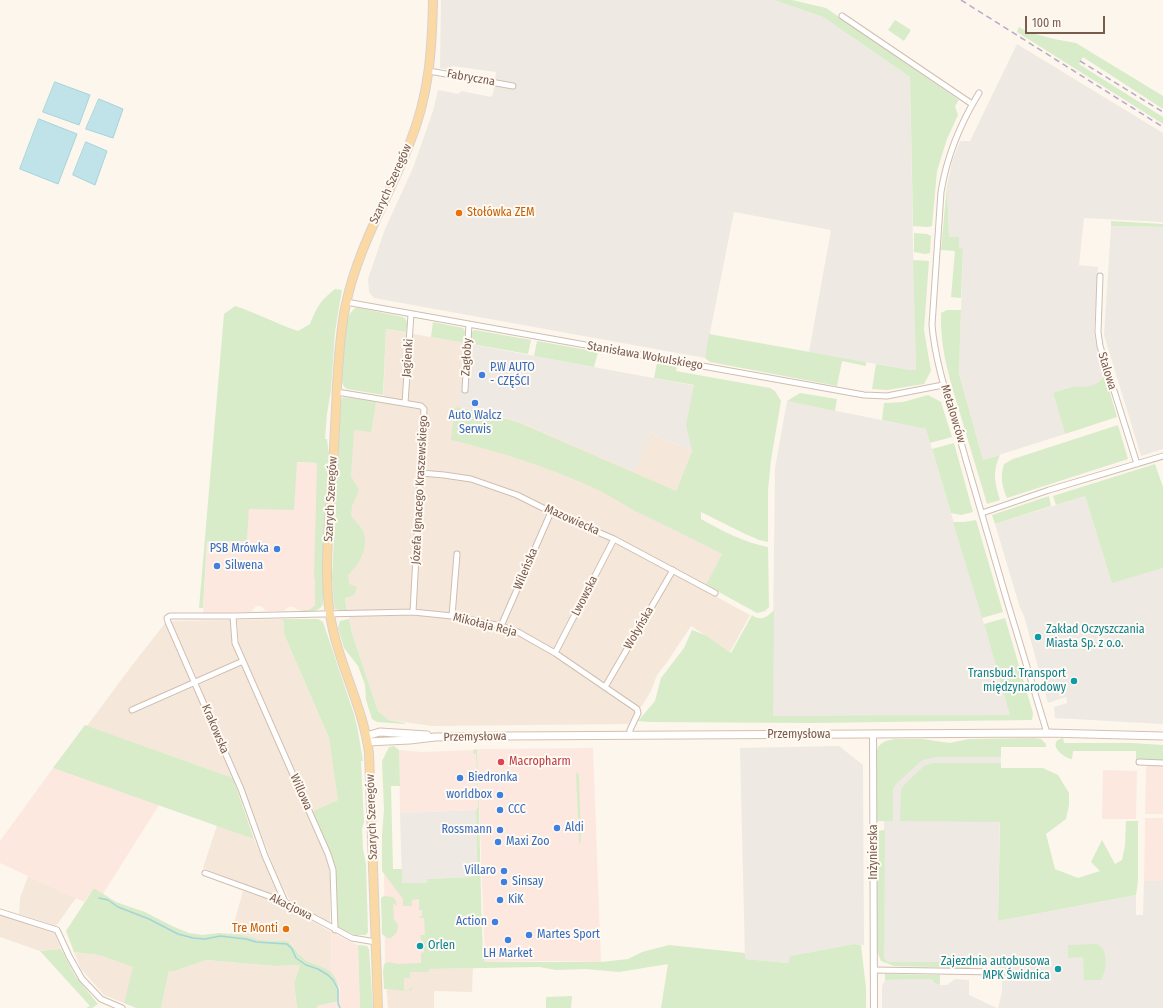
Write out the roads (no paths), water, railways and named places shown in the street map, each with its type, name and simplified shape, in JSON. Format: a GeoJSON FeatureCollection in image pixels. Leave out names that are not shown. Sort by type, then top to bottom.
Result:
{"type":"FeatureCollection","features":[{"type":"Feature","properties":{"kind":"main road","name":"Szarych Szeregów"},"geometry":{"type":"LineString","coordinates":[[378,1008],[371,782],[367,739],[334,636],[327,586],[327,562],[340,340],[346,302],[361,250],[410,144],[422,107],[429,71],[433,0]]}},
{"type":"Feature","properties":{"kind":"main road","name":"Przemysłowa"},"geometry":{"type":"LineString","coordinates":[[367,739],[410,740],[435,737],[1047,733],[1163,736]]}},
{"type":"Feature","properties":{"kind":"street"},"geometry":{"type":"LineString","coordinates":[[842,16],[972,104]]}},
{"type":"Feature","properties":{"kind":"street","name":"Fabryczna"},"geometry":{"type":"LineString","coordinates":[[429,71],[513,86]]}},
{"type":"Feature","properties":{"kind":"street","name":"Metalowców"},"geometry":{"type":"LineString","coordinates":[[979,93],[955,138],[948,157],[941,192],[932,325],[935,355],[1047,733]]}},
{"type":"Feature","properties":{"kind":"street","name":"Stalowa"},"geometry":{"type":"LineString","coordinates":[[1100,276],[1098,332],[1100,346],[1137,464]]}},
{"type":"Feature","properties":{"kind":"street","name":"Stanisława Wokulskiego"},"geometry":{"type":"LineString","coordinates":[[346,302],[868,396],[894,395],[943,385]]}},
{"type":"Feature","properties":{"kind":"street","name":"Jagienki"},"geometry":{"type":"LineString","coordinates":[[404,403],[411,314]]}},
{"type":"Feature","properties":{"kind":"street","name":"Zagłoby"},"geometry":{"type":"LineString","coordinates":[[465,390],[469,324]]}},
{"type":"Feature","properties":{"kind":"street","name":"Józefa Ignacego Kraszewskiego"},"geometry":{"type":"LineString","coordinates":[[337,392],[421,406],[424,409],[413,612]]}},
{"type":"Feature","properties":{"kind":"street"},"geometry":{"type":"LineString","coordinates":[[982,513],[1049,490],[1163,456]]}},
{"type":"Feature","properties":{"kind":"street","name":"Mazowiecka"},"geometry":{"type":"LineString","coordinates":[[421,473],[444,474],[471,479],[517,495],[551,512],[614,539],[715,593]]}},
{"type":"Feature","properties":{"kind":"street","name":"Wileńska"},"geometry":{"type":"LineString","coordinates":[[501,626],[551,512]]}},
{"type":"Feature","properties":{"kind":"street","name":"Lwowska"},"geometry":{"type":"LineString","coordinates":[[555,653],[614,539]]}},
{"type":"Feature","properties":{"kind":"street"},"geometry":{"type":"LineString","coordinates":[[452,616],[456,554]]}},
{"type":"Feature","properties":{"kind":"street","name":"Wołyńska"},"geometry":{"type":"LineString","coordinates":[[605,687],[673,570]]}},
{"type":"Feature","properties":{"kind":"street","name":"Mikołaja Reja"},"geometry":{"type":"LineString","coordinates":[[330,614],[413,612],[452,616],[501,626],[518,632],[555,653],[637,709],[638,714],[630,730],[630,736]]}},
{"type":"Feature","properties":{"kind":"street","name":"Krakowska"},"geometry":{"type":"LineString","coordinates":[[285,902],[265,856],[241,789],[168,622],[168,618],[170,616],[330,614]]}},
{"type":"Feature","properties":{"kind":"street","name":"Willowa"},"geometry":{"type":"LineString","coordinates":[[233,616],[235,643],[328,854],[333,870],[335,930]]}},
{"type":"Feature","properties":{"kind":"street"},"geometry":{"type":"LineString","coordinates":[[132,710],[243,661]]}},
{"type":"Feature","properties":{"kind":"street","name":"Inżynierska"},"geometry":{"type":"LineString","coordinates":[[873,734],[874,1008]]}},
{"type":"Feature","properties":{"kind":"street"},"geometry":{"type":"LineString","coordinates":[[1139,762],[1163,763]]}},
{"type":"Feature","properties":{"kind":"street","name":"Akacjowa"},"geometry":{"type":"LineString","coordinates":[[205,873],[285,902],[352,938],[376,942]]}},
{"type":"Feature","properties":{"kind":"street"},"geometry":{"type":"LineString","coordinates":[[0,912],[57,930],[82,979],[101,999],[122,1008]]}},
{"type":"Feature","properties":{"kind":"street"},"geometry":{"type":"LineString","coordinates":[[874,970],[999,972]]}},
{"type":"Feature","properties":{"kind":"water"},"geometry":{"type":"Polygon","coordinates":[[[55,82],[90,95],[79,125],[43,112],[55,82]]]}},
{"type":"Feature","properties":{"kind":"water"},"geometry":{"type":"Polygon","coordinates":[[[99,99],[123,109],[113,138],[86,129],[99,99]]]}},
{"type":"Feature","properties":{"kind":"water"},"geometry":{"type":"Polygon","coordinates":[[[39,119],[77,134],[58,184],[20,169],[39,119]]]}},
{"type":"Feature","properties":{"kind":"water"},"geometry":{"type":"Polygon","coordinates":[[[86,142],[107,151],[95,185],[73,175],[86,142]]]}},
{"type":"Feature","properties":{"kind":"waterway"},"geometry":{"type":"LineString","coordinates":[[99,898],[108,900],[118,907],[149,919],[178,934],[193,938],[205,939],[220,936],[246,939],[256,942],[287,944],[292,949],[296,958],[306,965],[318,969],[333,980],[338,989],[338,1003],[340,1008]]}},
{"type":"Feature","properties":{"kind":"railway"},"geometry":{"type":"LineString","coordinates":[[961,0],[1163,127]]}},
{"type":"Feature","properties":{"kind":"railway"},"geometry":{"type":"LineString","coordinates":[[1080,61],[1163,112]]}},
{"type":"Feature","properties":{"kind":"place","name":"Stołówka ZEM"},"geometry":{"type":"Point","coordinates":[459,213]}},
{"type":"Feature","properties":{"kind":"place","name":"P.W AUTO - CZĘŚCI"},"geometry":{"type":"Point","coordinates":[482,375]}},
{"type":"Feature","properties":{"kind":"place","name":"Auto Walcz Serwis"},"geometry":{"type":"Point","coordinates":[475,403]}},
{"type":"Feature","properties":{"kind":"place","name":"PSB Mrówka"},"geometry":{"type":"Point","coordinates":[277,549]}},
{"type":"Feature","properties":{"kind":"place","name":"Silwena"},"geometry":{"type":"Point","coordinates":[217,566]}},
{"type":"Feature","properties":{"kind":"place","name":"Zakład Oczyszczania Miasta Sp. z o.o."},"geometry":{"type":"Point","coordinates":[1038,637]}},
{"type":"Feature","properties":{"kind":"place","name":"Transbud. Transport międzynarodowy"},"geometry":{"type":"Point","coordinates":[1074,681]}},
{"type":"Feature","properties":{"kind":"place","name":"Macropharm"},"geometry":{"type":"Point","coordinates":[501,762]}},
{"type":"Feature","properties":{"kind":"place","name":"Biedronka"},"geometry":{"type":"Point","coordinates":[460,778]}},
{"type":"Feature","properties":{"kind":"place","name":"worldbox"},"geometry":{"type":"Point","coordinates":[500,795]}},
{"type":"Feature","properties":{"kind":"place","name":"CCC"},"geometry":{"type":"Point","coordinates":[500,810]}},
{"type":"Feature","properties":{"kind":"place","name":"Aldi"},"geometry":{"type":"Point","coordinates":[557,828]}},
{"type":"Feature","properties":{"kind":"place","name":"Rossmann"},"geometry":{"type":"Point","coordinates":[500,830]}},
{"type":"Feature","properties":{"kind":"place","name":"Maxi Zoo"},"geometry":{"type":"Point","coordinates":[498,842]}},
{"type":"Feature","properties":{"kind":"place","name":"Villaro"},"geometry":{"type":"Point","coordinates":[504,871]}},
{"type":"Feature","properties":{"kind":"place","name":"Sinsay"},"geometry":{"type":"Point","coordinates":[504,882]}},
{"type":"Feature","properties":{"kind":"place","name":"KiK"},"geometry":{"type":"Point","coordinates":[500,900]}},
{"type":"Feature","properties":{"kind":"place","name":"Action"},"geometry":{"type":"Point","coordinates":[495,922]}},
{"type":"Feature","properties":{"kind":"place","name":"Tre Monti"},"geometry":{"type":"Point","coordinates":[286,929]}},
{"type":"Feature","properties":{"kind":"place","name":"Martes Sport"},"geometry":{"type":"Point","coordinates":[529,935]}},
{"type":"Feature","properties":{"kind":"place","name":"LH Market"},"geometry":{"type":"Point","coordinates":[508,940]}},
{"type":"Feature","properties":{"kind":"place","name":"Orlen"},"geometry":{"type":"Point","coordinates":[420,946]}},
{"type":"Feature","properties":{"kind":"place","name":"Zajezdnia autobusowa MPK Świdnica"},"geometry":{"type":"Point","coordinates":[1058,969]}}]}
